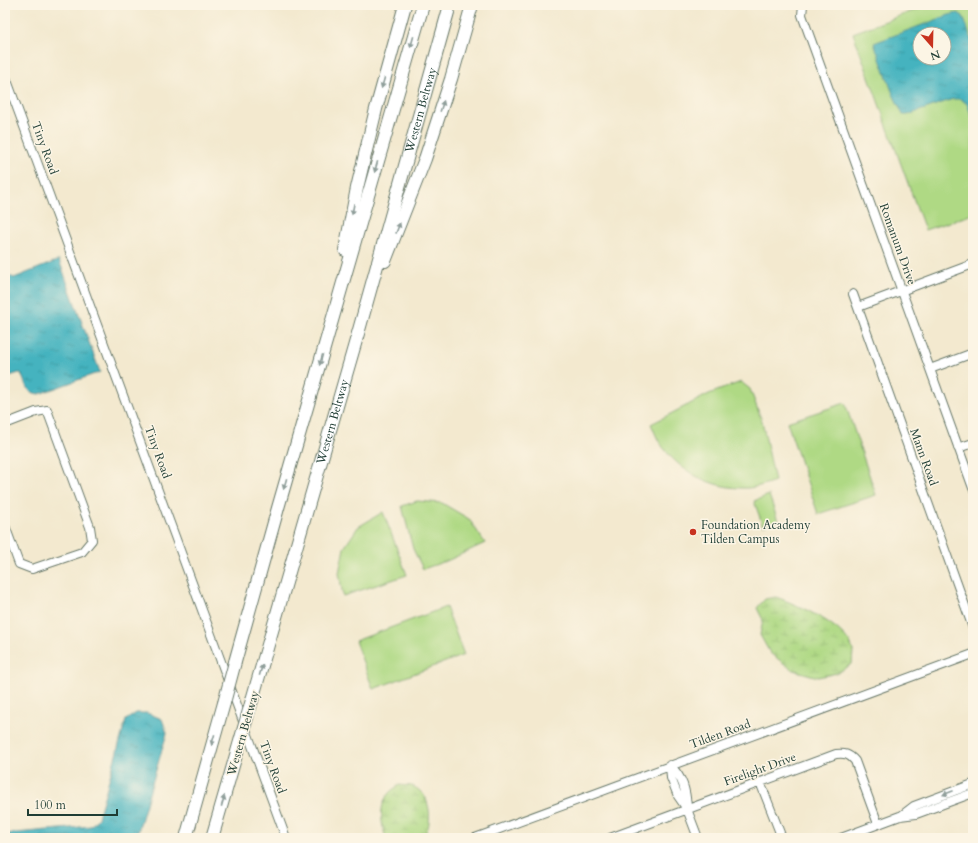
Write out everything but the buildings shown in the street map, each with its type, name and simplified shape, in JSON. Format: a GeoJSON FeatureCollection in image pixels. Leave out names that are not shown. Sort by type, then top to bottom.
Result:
{"type":"FeatureCollection","features":[{"type":"Feature","properties":{"kind":"highway"},"geometry":{"type":"LineString","coordinates":[[329,331],[357,188],[376,109],[405,5]]}},
{"type":"Feature","properties":{"kind":"highway"},"geometry":{"type":"LineString","coordinates":[[186,838],[329,331],[423,5]]}},
{"type":"Feature","properties":{"kind":"highway","name":"Western Beltway"},"geometry":{"type":"LineString","coordinates":[[212,838],[359,330],[450,5]]}},
{"type":"Feature","properties":{"kind":"highway"},"geometry":{"type":"LineString","coordinates":[[359,330],[425,159],[451,79],[472,5]]}},
{"type":"Feature","properties":{"kind":"street","name":"Romanum Drive"},"geometry":{"type":"LineString","coordinates":[[803,6],[802,15],[973,488]]}},
{"type":"Feature","properties":{"kind":"street","name":"Tiny Road"},"geometry":{"type":"LineString","coordinates":[[5,75],[8,89],[286,838]]}},
{"type":"Feature","properties":{"kind":"street"},"geometry":{"type":"LineString","coordinates":[[858,307],[973,264]]}},
{"type":"Feature","properties":{"kind":"street","name":"Mann Road"},"geometry":{"type":"LineString","coordinates":[[853,294],[973,628]]}},
{"type":"Feature","properties":{"kind":"street"},"geometry":{"type":"LineString","coordinates":[[930,369],[973,353]]}},
{"type":"Feature","properties":{"kind":"street"},"geometry":{"type":"LineString","coordinates":[[5,424],[36,412],[47,410],[90,527],[92,540],[82,552],[32,569],[19,564],[5,526]]}},
{"type":"Feature","properties":{"kind":"street"},"geometry":{"type":"LineString","coordinates":[[958,448],[973,443]]}},
{"type":"Feature","properties":{"kind":"street","name":"Tilden Road"},"geometry":{"type":"LineString","coordinates":[[475,838],[973,654]]}},
{"type":"Feature","properties":{"kind":"street","name":"Firelight Drive"},"geometry":{"type":"LineString","coordinates":[[613,837],[836,754],[845,753],[851,756],[855,761],[878,824]]}},
{"type":"Feature","properties":{"kind":"street"},"geometry":{"type":"LineString","coordinates":[[670,765],[679,774],[686,793],[687,809]]}},
{"type":"Feature","properties":{"kind":"street"},"geometry":{"type":"LineString","coordinates":[[670,765],[671,778],[678,796],[687,809],[698,838]]}},
{"type":"Feature","properties":{"kind":"street"},"geometry":{"type":"LineString","coordinates":[[760,782],[782,838]]}},
{"type":"Feature","properties":{"kind":"street"},"geometry":{"type":"LineString","coordinates":[[925,806],[973,784]]}},
{"type":"Feature","properties":{"kind":"street"},"geometry":{"type":"LineString","coordinates":[[676,790],[684,787]]}},
{"type":"Feature","properties":{"kind":"street"},"geometry":{"type":"LineString","coordinates":[[841,838],[900,816],[914,806],[925,806],[973,793]]}},
{"type":"Feature","properties":{"kind":"green space"},"geometry":{"type":"Polygon","coordinates":[[[929,5],[973,5],[973,214],[925,230],[853,33],[929,5]]]}},
{"type":"Feature","properties":{"kind":"green space"},"geometry":{"type":"Polygon","coordinates":[[[741,382],[750,389],[762,421],[775,481],[749,488],[733,488],[709,482],[697,477],[687,470],[668,453],[659,441],[651,424],[709,394],[741,382]]]}},
{"type":"Feature","properties":{"kind":"green space"},"geometry":{"type":"Polygon","coordinates":[[[845,403],[876,495],[818,514],[787,422],[845,403]]]}},
{"type":"Feature","properties":{"kind":"green space"},"geometry":{"type":"Polygon","coordinates":[[[769,495],[778,521],[763,526],[754,501],[769,495]]]}},
{"type":"Feature","properties":{"kind":"green space"},"geometry":{"type":"Polygon","coordinates":[[[417,501],[442,503],[469,519],[485,543],[449,560],[423,569],[413,549],[402,506],[417,501]]]}},
{"type":"Feature","properties":{"kind":"green space"},"geometry":{"type":"Polygon","coordinates":[[[383,512],[407,575],[343,596],[339,573],[344,548],[358,527],[383,512]]]}},
{"type":"Feature","properties":{"kind":"green space"},"geometry":{"type":"Polygon","coordinates":[[[776,597],[809,611],[842,633],[849,642],[853,651],[852,664],[837,673],[818,677],[793,670],[770,653],[760,635],[763,620],[757,608],[765,599],[776,597]]]}},
{"type":"Feature","properties":{"kind":"green space"},"geometry":{"type":"Polygon","coordinates":[[[446,607],[464,655],[373,689],[355,641],[446,607]]]}},
{"type":"Feature","properties":{"kind":"green space"},"geometry":{"type":"Polygon","coordinates":[[[399,785],[412,786],[424,795],[429,809],[429,824],[424,838],[386,838],[382,821],[383,804],[390,792],[399,785]]]}},
{"type":"Feature","properties":{"kind":"water"},"geometry":{"type":"Polygon","coordinates":[[[958,13],[963,16],[973,44],[973,119],[967,104],[961,99],[953,99],[908,115],[903,115],[893,94],[874,43],[912,29],[912,66],[952,66],[952,26],[920,26],[949,15],[958,13]]]}},
{"type":"Feature","properties":{"kind":"water"},"geometry":{"type":"Polygon","coordinates":[[[59,260],[100,372],[39,394],[29,390],[21,373],[6,377],[5,375],[5,276],[6,274],[14,278],[59,260]]]}},
{"type":"Feature","properties":{"kind":"water"},"geometry":{"type":"Polygon","coordinates":[[[136,713],[147,713],[162,719],[167,733],[136,838],[5,838],[5,834],[91,826],[98,818],[126,720],[136,713]]]}},
{"type":"Feature","properties":{"kind":"place","name":"Foundation Academy Tilden Campus"},"geometry":{"type":"Point","coordinates":[693,532]}}]}
